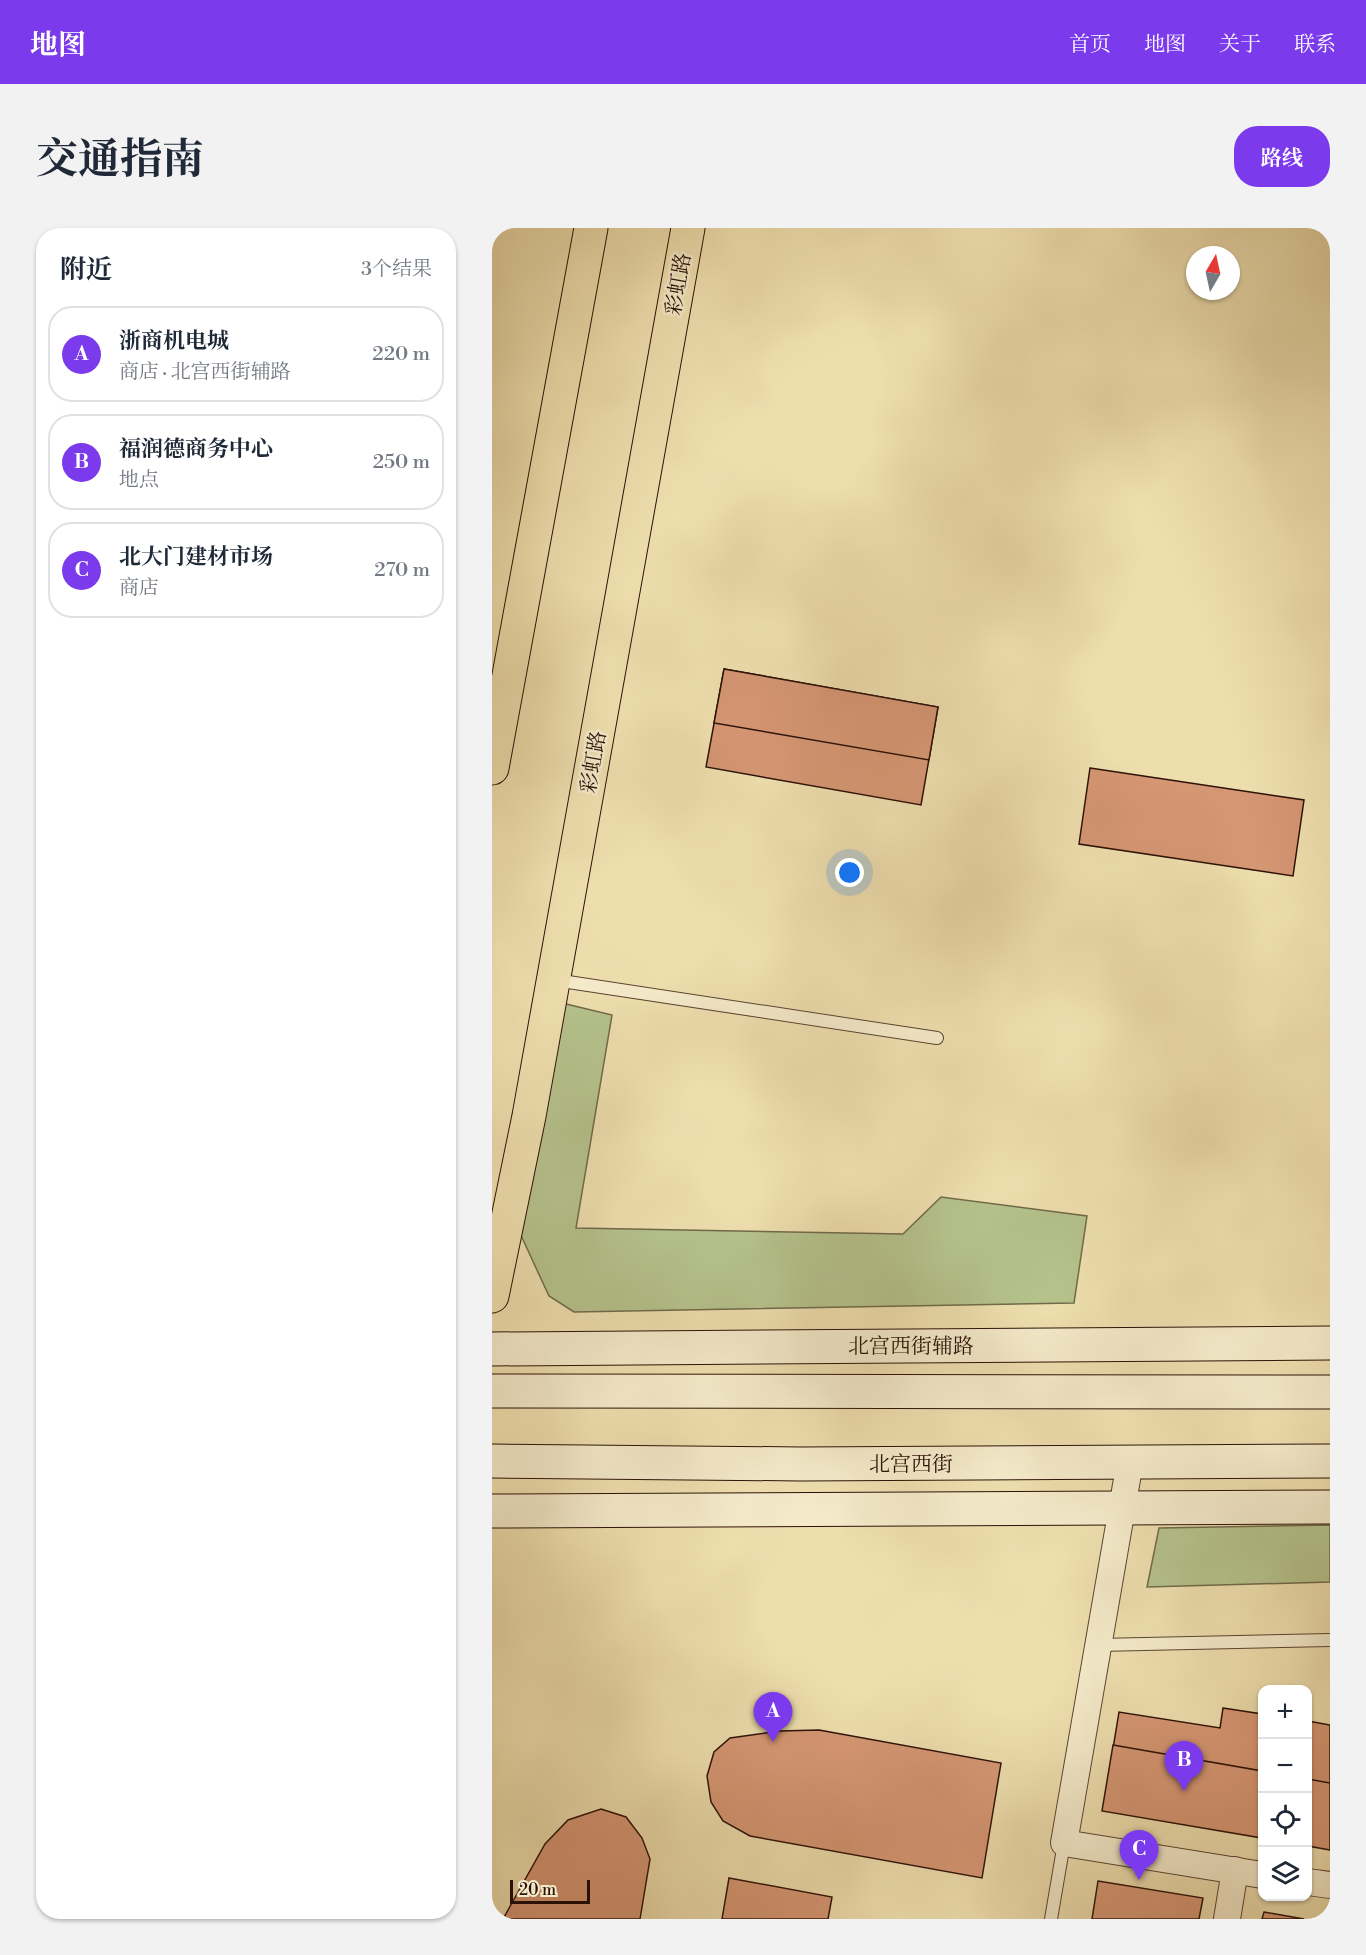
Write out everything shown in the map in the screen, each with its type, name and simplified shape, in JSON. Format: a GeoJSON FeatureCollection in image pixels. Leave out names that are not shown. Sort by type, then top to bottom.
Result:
{"type":"FeatureCollection","features":[{"type":"Feature","properties":{"kind":"main road"},"geometry":{"type":"LineString","coordinates":[[492,768],[591,228]]}},
{"type":"Feature","properties":{"kind":"main road","name":"彩虹路"},"geometry":{"type":"LineString","coordinates":[[492,1296],[554,980],[688,228]]}},
{"type":"Feature","properties":{"kind":"street","name":"北宫西街辅路"},"geometry":{"type":"LineString","coordinates":[[492,1348],[1330,1343]]}},
{"type":"Feature","properties":{"kind":"street"},"geometry":{"type":"LineString","coordinates":[[492,1391],[1330,1392]]}},
{"type":"Feature","properties":{"kind":"street","name":"北宫西街"},"geometry":{"type":"LineString","coordinates":[[492,1461],[801,1464],[1330,1461]]}},
{"type":"Feature","properties":{"kind":"street"},"geometry":{"type":"LineString","coordinates":[[1130,1462],[1064,1843],[1258,1874]]}},
{"type":"Feature","properties":{"kind":"street"},"geometry":{"type":"LineString","coordinates":[[492,1511],[1330,1507]]}},
{"type":"Feature","properties":{"kind":"street"},"geometry":{"type":"LineString","coordinates":[[1227,1919],[1235,1870]]}},
{"type":"Feature","properties":{"kind":"street"},"geometry":{"type":"LineString","coordinates":[[1312,1883],[1330,1885]]}},
{"type":"Feature","properties":{"kind":"lane"},"geometry":{"type":"LineString","coordinates":[[554,980],[937,1038]]}},
{"type":"Feature","properties":{"kind":"lane"},"geometry":{"type":"LineString","coordinates":[[1098,1645],[1330,1640]]}},
{"type":"Feature","properties":{"kind":"lane"},"geometry":{"type":"LineString","coordinates":[[1051,1919],[1064,1843]]}},
{"type":"Feature","properties":{"kind":"green space"},"geometry":{"type":"Polygon","coordinates":[[[562,1003],[612,1015],[576,1228],[903,1234],[941,1197],[1087,1216],[1074,1303],[574,1312],[549,1296],[518,1229],[562,1003]]]}},
{"type":"Feature","properties":{"kind":"green space"},"geometry":{"type":"Polygon","coordinates":[[[1330,1525],[1330,1582],[1147,1587],[1159,1528],[1330,1525]]]}},
{"type":"Feature","properties":{"kind":"building"},"geometry":{"type":"Polygon","coordinates":[[[724,669],[938,707],[921,805],[706,767],[724,669]]]}},
{"type":"Feature","properties":{"kind":"building"},"geometry":{"type":"Polygon","coordinates":[[[724,669],[938,707],[929,760],[714,723],[724,669]]]}},
{"type":"Feature","properties":{"kind":"building"},"geometry":{"type":"Polygon","coordinates":[[[1090,768],[1304,800],[1293,876],[1079,844],[1090,768]]]}},
{"type":"Feature","properties":{"kind":"building"},"geometry":{"type":"Polygon","coordinates":[[[1223,1708],[1258,1713],[1258,1835],[1103,1810],[1119,1712],[1220,1728],[1223,1708]]]}},
{"type":"Feature","properties":{"kind":"building"},"geometry":{"type":"Polygon","coordinates":[[[1312,1722],[1330,1725],[1330,1847],[1312,1844],[1312,1722]]]}},
{"type":"Feature","properties":{"kind":"building"},"geometry":{"type":"Polygon","coordinates":[[[819,1730],[1001,1763],[982,1878],[750,1836],[723,1821],[711,1802],[707,1776],[714,1752],[730,1738],[779,1731],[819,1730]]]}},
{"type":"Feature","properties":{"kind":"building"},"geometry":{"type":"Polygon","coordinates":[[[1113,1745],[1258,1770],[1258,1837],[1102,1811],[1113,1745]]]}},
{"type":"Feature","properties":{"kind":"building"},"geometry":{"type":"Polygon","coordinates":[[[1312,1780],[1330,1783],[1330,1850],[1312,1847],[1312,1780]]]}},
{"type":"Feature","properties":{"kind":"building"},"geometry":{"type":"Polygon","coordinates":[[[601,1809],[626,1817],[642,1838],[650,1859],[640,1919],[503,1919],[545,1844],[568,1820],[601,1809]]]}},
{"type":"Feature","properties":{"kind":"building"},"geometry":{"type":"Polygon","coordinates":[[[729,1878],[832,1897],[828,1919],[722,1919],[729,1878]]]}},
{"type":"Feature","properties":{"kind":"building"},"geometry":{"type":"Polygon","coordinates":[[[1098,1881],[1203,1898],[1199,1919],[1092,1919],[1098,1881]]]}},
{"type":"Feature","properties":{"kind":"building"},"geometry":{"type":"Polygon","coordinates":[[[1264,1912],[1304,1919],[1262,1919],[1264,1912]]]}},
{"type":"Feature","properties":{"kind":"place","name":"浙商机电城"},"geometry":{"type":"Point","coordinates":[773,1742]}},
{"type":"Feature","properties":{"kind":"place","name":"福润德商务中心"},"geometry":{"type":"Point","coordinates":[1184,1791]}},
{"type":"Feature","properties":{"kind":"place","name":"北大门建材市场"},"geometry":{"type":"Point","coordinates":[1139,1880]}}]}
